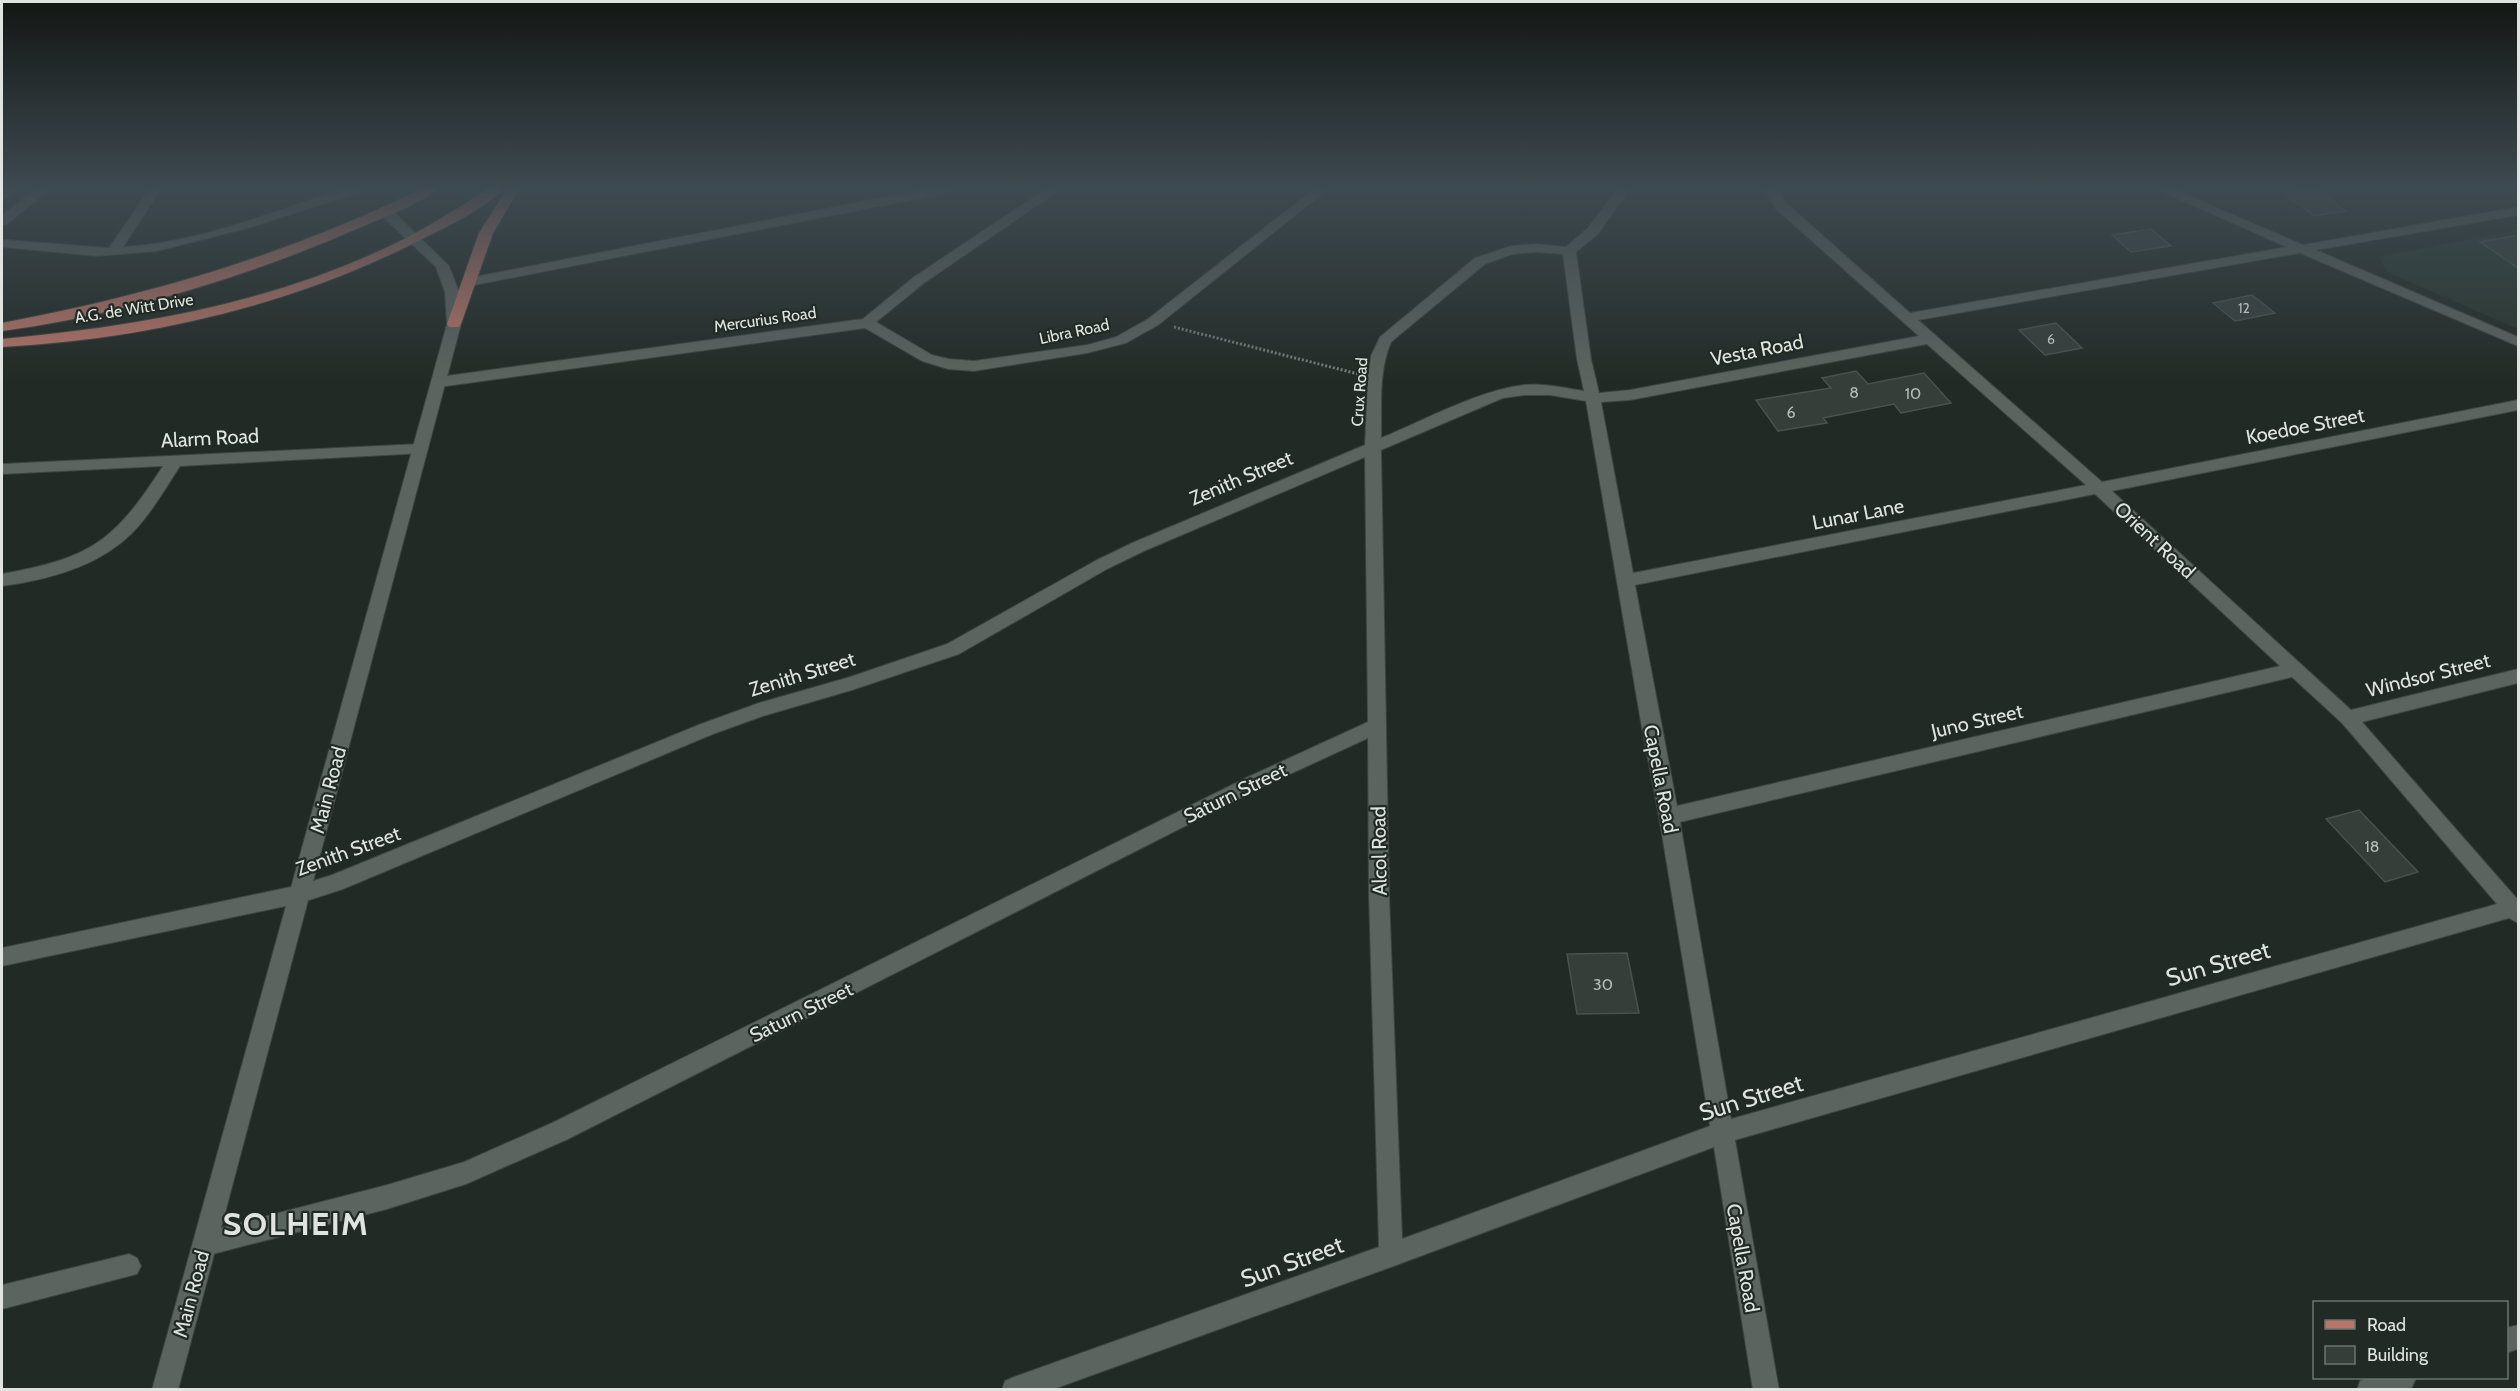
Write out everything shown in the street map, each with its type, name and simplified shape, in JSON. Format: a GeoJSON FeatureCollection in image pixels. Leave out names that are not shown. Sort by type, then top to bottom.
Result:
{"type":"FeatureCollection","features":[{"type":"Feature","properties":{"kind":"main road","name":"A.G. de Witt Drive"},"geometry":{"type":"LineString","coordinates":[[2,327],[107,306],[227,272],[275,254]]}},
{"type":"Feature","properties":{"kind":"main road","name":"A.G. de Witt Drive"},"geometry":{"type":"LineString","coordinates":[[2,343],[142,327],[243,305],[345,273],[386,254]]}},
{"type":"Feature","properties":{"kind":"main road"},"geometry":{"type":"LineString","coordinates":[[454,324],[479,254]]}},
{"type":"Feature","properties":{"kind":"street","name":"Main Road"},"geometry":{"type":"LineString","coordinates":[[165,1389],[454,324],[452,292],[448,277],[442,266],[428,254]]}},
{"type":"Feature","properties":{"kind":"street"},"geometry":{"type":"LineString","coordinates":[[469,282],[614,254]]}},
{"type":"Feature","properties":{"kind":"street"},"geometry":{"type":"LineString","coordinates":[[867,323],[920,280],[958,254]]}},
{"type":"Feature","properties":{"kind":"street","name":"Libra Road"},"geometry":{"type":"LineString","coordinates":[[867,323],[927,358],[948,364],[974,366],[1087,349],[1121,340],[1153,322],[1240,254]]}},
{"type":"Feature","properties":{"kind":"street","name":"Crux Road"},"geometry":{"type":"LineString","coordinates":[[1373,446],[1378,356],[1385,340],[1480,261],[1500,254]]}},
{"type":"Feature","properties":{"kind":"street","name":"Capella Road"},"geometry":{"type":"LineString","coordinates":[[1569,254],[1584,359],[1669,816],[1766,1389]]}},
{"type":"Feature","properties":{"kind":"street","name":"Orient Road"},"geometry":{"type":"LineString","coordinates":[[1835,254],[1928,339],[2099,488],[2348,718],[2517,910]]}},
{"type":"Feature","properties":{"kind":"street"},"geometry":{"type":"LineString","coordinates":[[1907,318],[2265,254]]}},
{"type":"Feature","properties":{"kind":"street"},"geometry":{"type":"LineString","coordinates":[[2312,254],[2518,342]]}},
{"type":"Feature","properties":{"kind":"street","name":"Mercurius Road"},"geometry":{"type":"LineString","coordinates":[[439,382],[867,323]]}},
{"type":"Feature","properties":{"kind":"street","name":"Vesta Road"},"geometry":{"type":"LineString","coordinates":[[1593,398],[1630,395],[1684,386],[1928,339]]}},
{"type":"Feature","properties":{"kind":"street","name":"Zenith Street"},"geometry":{"type":"LineString","coordinates":[[2,957],[300,894],[336,883],[749,713],[911,665],[952,649],[1101,565],[1138,547],[1500,394],[1524,390],[1550,390],[1593,398]]}},
{"type":"Feature","properties":{"kind":"street","name":"Koedoe Street"},"geometry":{"type":"LineString","coordinates":[[2099,488],[2518,405]]}},
{"type":"Feature","properties":{"kind":"street","name":"Alcol Road"},"geometry":{"type":"LineString","coordinates":[[1373,446],[1376,726],[1391,1255]]}},
{"type":"Feature","properties":{"kind":"street","name":"Alarm Road"},"geometry":{"type":"LineString","coordinates":[[2,469],[420,449]]}},
{"type":"Feature","properties":{"kind":"street"},"geometry":{"type":"LineString","coordinates":[[2,580],[59,568],[98,551],[125,530],[176,461]]}},
{"type":"Feature","properties":{"kind":"street","name":"Lunar Lane"},"geometry":{"type":"LineString","coordinates":[[1625,581],[2099,488]]}},
{"type":"Feature","properties":{"kind":"street","name":"Juno Street"},"geometry":{"type":"LineString","coordinates":[[1669,816],[2295,669]]}},
{"type":"Feature","properties":{"kind":"street","name":"Windsor Street"},"geometry":{"type":"LineString","coordinates":[[2348,718],[2518,676]]}},
{"type":"Feature","properties":{"kind":"street","name":"Saturn Street"},"geometry":{"type":"LineString","coordinates":[[205,1244],[387,1197],[466,1173],[560,1131],[1255,783],[1376,726]]}},
{"type":"Feature","properties":{"kind":"street","name":"Sun Street"},"geometry":{"type":"LineString","coordinates":[[1014,1389],[1391,1255],[1721,1133],[2517,910]]}},
{"type":"Feature","properties":{"kind":"street"},"geometry":{"type":"LineString","coordinates":[[2,1297],[129,1266]]}},
{"type":"Feature","properties":{"kind":"street"},"geometry":{"type":"LineString","coordinates":[[2369,1389],[2397,1379]]}},
{"type":"Feature","properties":{"kind":"path"},"geometry":{"type":"LineString","coordinates":[[1153,322],[1376,378]]}},
{"type":"Feature","properties":{"kind":"shaded area"},"geometry":{"type":"Polygon","coordinates":[[[2395,254],[2518,254],[2518,329],[2387,272],[2379,257],[2395,254]]]}},
{"type":"Feature","properties":{"kind":"building"},"geometry":{"type":"Polygon","coordinates":[[[2497,254],[2518,254],[2518,268],[2497,254]]]}},
{"type":"Feature","properties":{"kind":"building"},"geometry":{"type":"Polygon","coordinates":[[[2252,295],[2275,313],[2235,321],[2213,303],[2252,295]]]}},
{"type":"Feature","properties":{"kind":"building"},"geometry":{"type":"Polygon","coordinates":[[[2056,323],[2082,348],[2045,355],[2019,330],[2056,323]]]}},
{"type":"Feature","properties":{"kind":"building"},"geometry":{"type":"Polygon","coordinates":[[[1856,371],[1868,384],[1924,373],[1951,403],[1901,413],[1894,404],[1823,418],[1827,423],[1778,431],[1756,400],[1831,388],[1822,378],[1856,371]]]}},
{"type":"Feature","properties":{"kind":"building"},"geometry":{"type":"Polygon","coordinates":[[[2359,810],[2418,872],[2385,882],[2326,819],[2359,810]]]}},
{"type":"Feature","properties":{"kind":"building"},"geometry":{"type":"Polygon","coordinates":[[[1627,953],[1639,1013],[1577,1014],[1567,954],[1627,953]]]}},
{"type":"Feature","properties":{"kind":"district","name":"SOLHEIM"},"geometry":{"type":"Point","coordinates":[296,1224]}}]}
